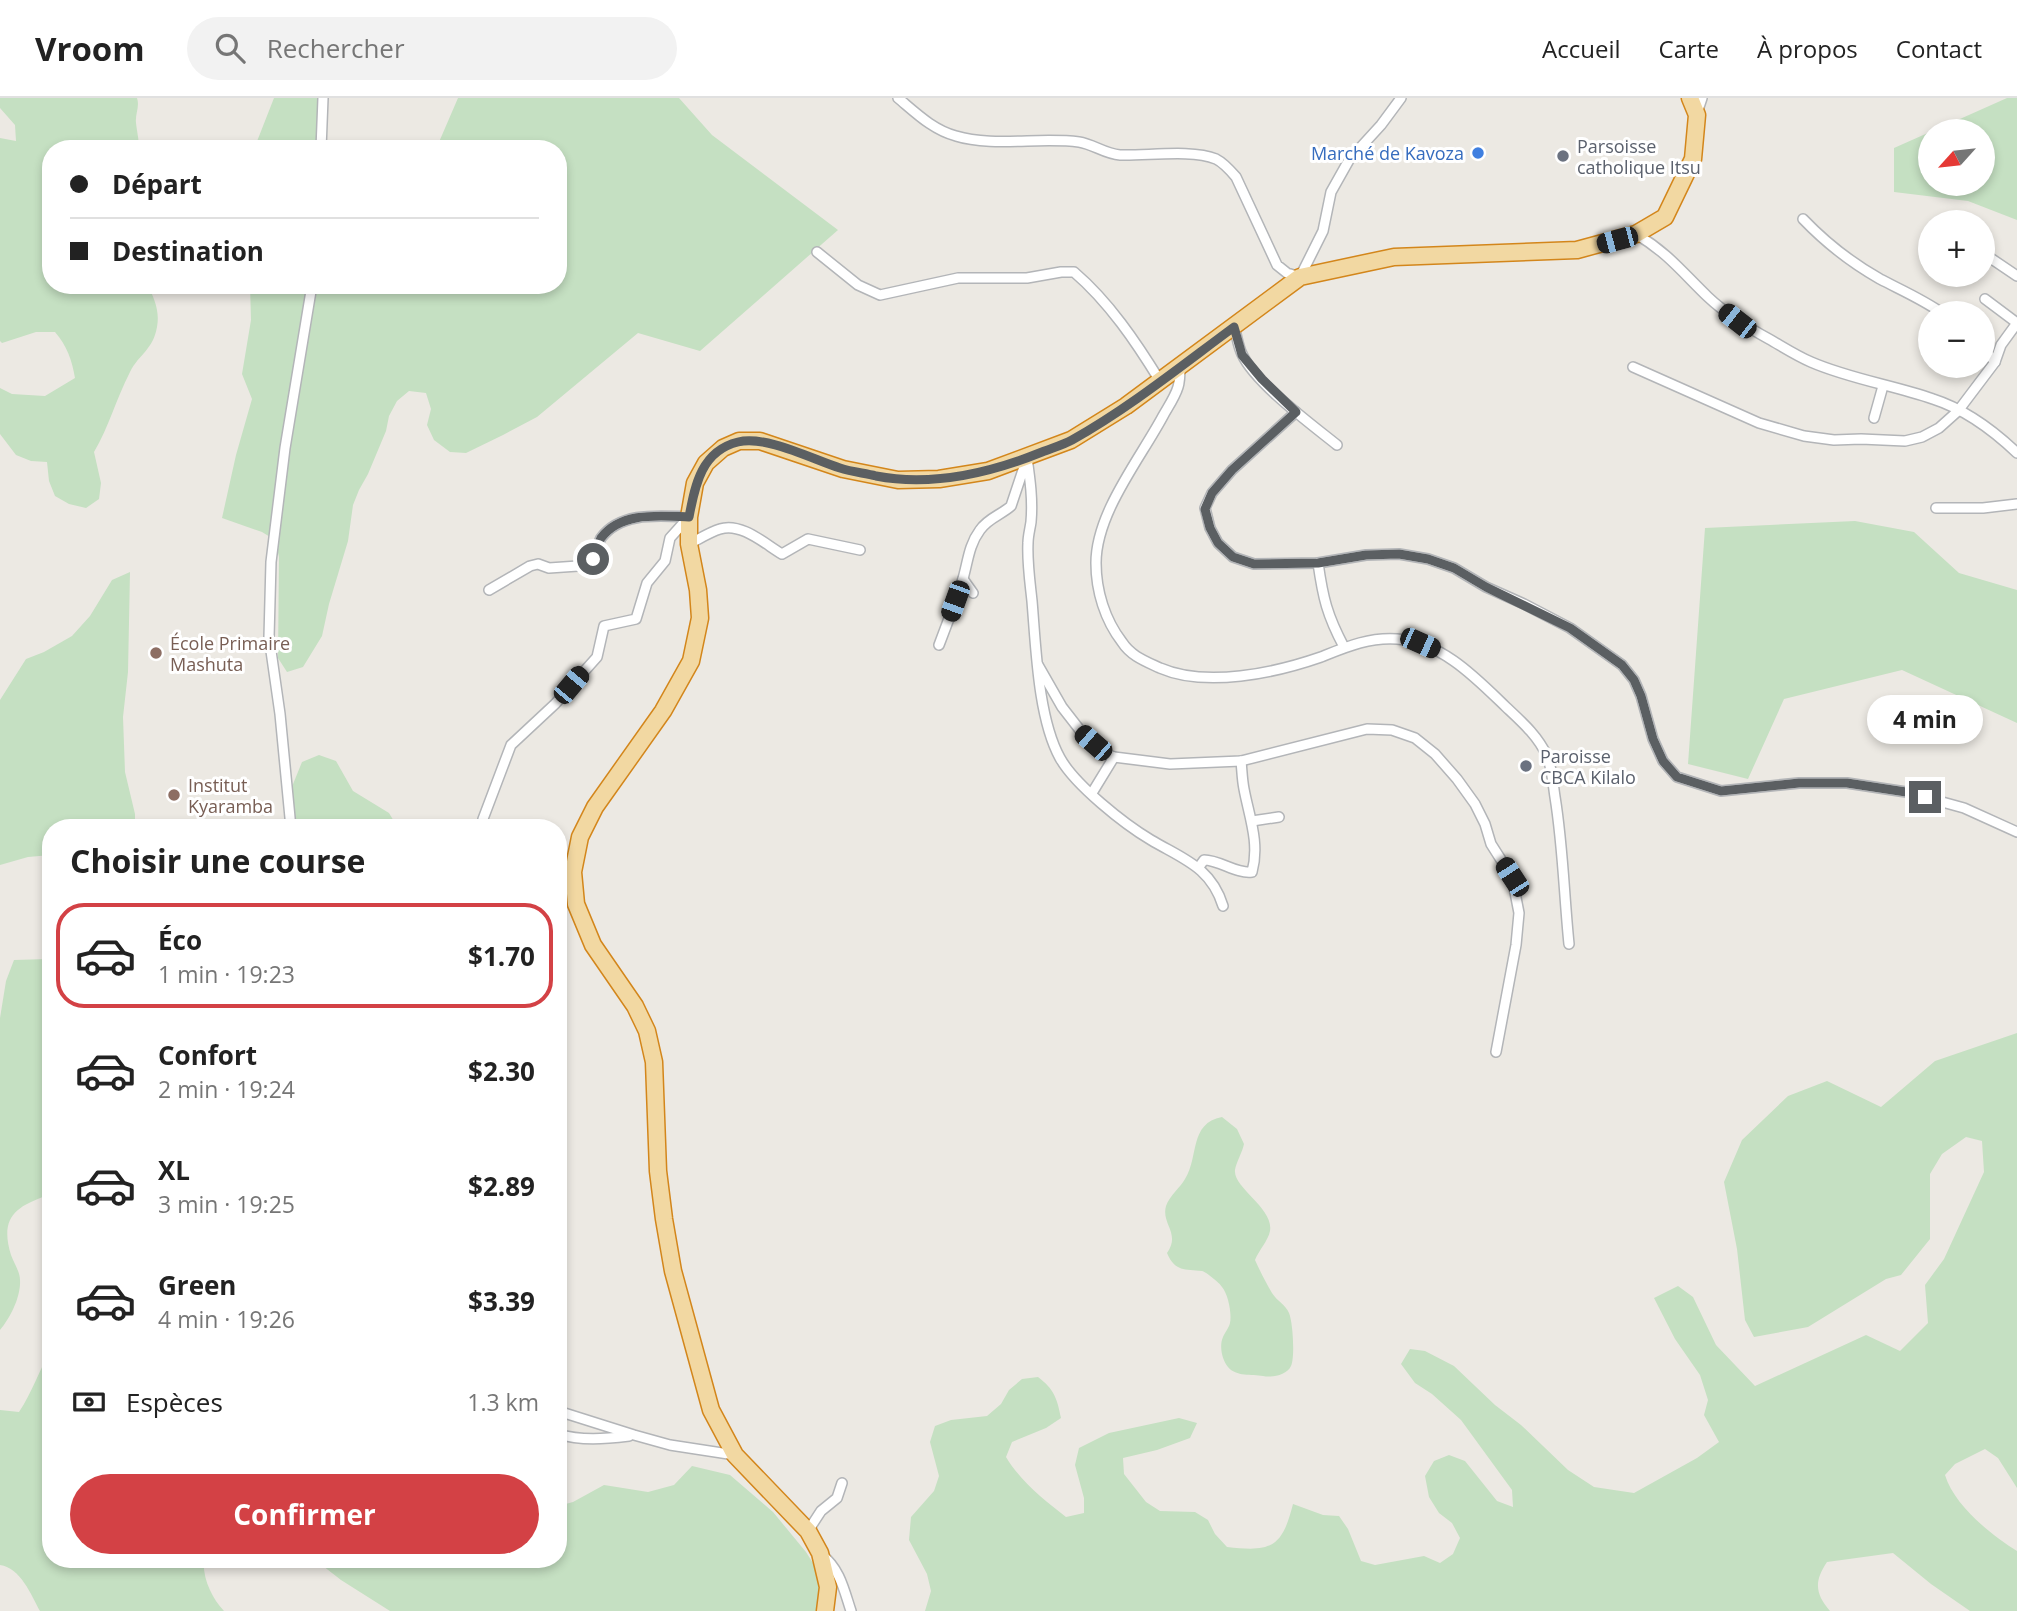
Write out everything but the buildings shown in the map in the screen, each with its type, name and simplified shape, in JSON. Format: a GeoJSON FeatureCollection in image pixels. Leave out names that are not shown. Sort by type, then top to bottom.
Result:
{"type":"FeatureCollection","features":[{"type":"Feature","properties":{"kind":"highway"},"geometry":{"type":"LineString","coordinates":[[825,1611],[828,1587],[820,1553],[808,1531],[734,1455],[710,1410],[673,1271],[663,1219],[658,1171],[654,1062],[647,1031],[635,1006],[593,945],[576,904],[573,872],[580,837],[595,807],[663,711],[691,660],[700,618],[698,590],[689,544],[689,517],[695,483],[706,463],[723,448],[739,441],[760,441],[844,469],[898,480],[939,479],[988,471],[1071,440],[1126,406],[1300,277],[1394,257],[1577,250],[1636,234],[1665,217],[1693,159],[1696,115],[1690,98]]}},
{"type":"Feature","properties":{"kind":"street"},"geometry":{"type":"LineString","coordinates":[[321,140],[323,98]]}},
{"type":"Feature","properties":{"kind":"street"},"geometry":{"type":"LineString","coordinates":[[898,98],[922,118],[957,137],[993,141],[1043,139],[1083,142],[1098,150],[1117,155],[1194,155],[1215,159],[1236,177],[1277,265],[1287,273],[1300,277],[1323,232],[1331,192],[1349,160],[1401,98]]}},
{"type":"Feature","properties":{"kind":"street"},"geometry":{"type":"LineString","coordinates":[[1696,115],[1702,98]]}},
{"type":"Feature","properties":{"kind":"street"},"geometry":{"type":"LineString","coordinates":[[1803,219],[1825,242],[1855,264],[1923,301]]}},
{"type":"Feature","properties":{"kind":"street"},"geometry":{"type":"LineString","coordinates":[[1636,234],[1682,268],[1709,298],[1737,321],[1812,362],[1883,386],[1934,399],[1999,435],[2017,453]]}},
{"type":"Feature","properties":{"kind":"street"},"geometry":{"type":"LineString","coordinates":[[817,252],[858,285],[880,295],[958,278],[1027,278],[1074,272],[1095,290],[1136,342],[1160,382]]}},
{"type":"Feature","properties":{"kind":"street"},"geometry":{"type":"LineString","coordinates":[[1995,261],[2017,276]]}},
{"type":"Feature","properties":{"kind":"street"},"geometry":{"type":"LineString","coordinates":[[290,819],[269,637],[271,562],[285,448],[311,294]]}},
{"type":"Feature","properties":{"kind":"street"},"geometry":{"type":"LineString","coordinates":[[1986,299],[2017,323],[2001,345],[1995,362]]}},
{"type":"Feature","properties":{"kind":"street"},"geometry":{"type":"LineString","coordinates":[[1234,327],[1242,355],[1262,379],[1296,412],[1337,445]]}},
{"type":"Feature","properties":{"kind":"street"},"geometry":{"type":"LineString","coordinates":[[1180,366],[1178,388],[1115,496],[1100,537],[1096,560],[1097,584],[1115,633],[1126,649],[1140,659],[1171,672],[1199,677],[1263,672],[1320,657],[1345,646],[1377,639],[1420,643],[1438,651],[1473,675],[1541,744],[1550,766],[1562,838],[1563,893],[1569,944]]}},
{"type":"Feature","properties":{"kind":"street"},"geometry":{"type":"LineString","coordinates":[[1633,367],[1759,423],[1804,436],[1834,440],[1905,441],[1922,437],[1939,428],[1958,411],[1983,378]]}},
{"type":"Feature","properties":{"kind":"street"},"geometry":{"type":"LineString","coordinates":[[1874,418],[1883,386]]}},
{"type":"Feature","properties":{"kind":"street"},"geometry":{"type":"LineString","coordinates":[[1296,412],[1232,470],[1212,493],[1205,509],[1210,528],[1218,543],[1233,557],[1254,564],[1318,563],[1366,555],[1399,554],[1428,559],[1454,568],[1486,587],[1570,628],[1622,665],[1634,680],[1641,696],[1653,739],[1663,761],[1677,777],[1721,791],[1811,783],[1847,783],[1894,790],[1964,808],[2017,832]]}},
{"type":"Feature","properties":{"kind":"street"},"geometry":{"type":"LineString","coordinates":[[939,645],[963,579],[969,548],[981,528],[1011,506],[1027,458]]}},
{"type":"Feature","properties":{"kind":"street"},"geometry":{"type":"LineString","coordinates":[[1027,458],[1031,489],[1028,544],[1038,664],[1050,737],[1061,760],[1077,780],[1150,839],[1199,867],[1213,883],[1223,906]]}},
{"type":"Feature","properties":{"kind":"street"},"geometry":{"type":"LineString","coordinates":[[1936,508],[1983,508],[2017,504]]}},
{"type":"Feature","properties":{"kind":"street"},"geometry":{"type":"LineString","coordinates":[[489,590],[530,566],[538,564],[549,568],[586,563],[593,559],[601,539],[617,524],[650,516],[689,517]]}},
{"type":"Feature","properties":{"kind":"street"},"geometry":{"type":"LineString","coordinates":[[483,819],[511,745],[555,704],[597,657],[604,626],[636,619],[647,583],[665,561],[670,538],[689,517]]}},
{"type":"Feature","properties":{"kind":"street"},"geometry":{"type":"LineString","coordinates":[[689,544],[718,529],[729,527],[738,528],[782,554],[808,540],[860,550]]}},
{"type":"Feature","properties":{"kind":"street"},"geometry":{"type":"LineString","coordinates":[[1318,563],[1323,596],[1331,621],[1345,646]]}},
{"type":"Feature","properties":{"kind":"street"},"geometry":{"type":"LineString","coordinates":[[963,579],[973,593]]}},
{"type":"Feature","properties":{"kind":"street"},"geometry":{"type":"LineString","coordinates":[[1038,664],[1062,707],[1083,734],[1104,753],[1114,757],[1170,764],[1241,761],[1367,729],[1392,730],[1415,738],[1435,754],[1475,804],[1485,824],[1490,844],[1512,877],[1519,913],[1516,945],[1496,1052]]}},
{"type":"Feature","properties":{"kind":"street"},"geometry":{"type":"LineString","coordinates":[[1091,793],[1114,757]]}},
{"type":"Feature","properties":{"kind":"street"},"geometry":{"type":"LineString","coordinates":[[1199,867],[1204,860],[1210,860],[1239,871],[1252,872],[1255,862],[1252,821],[1243,788],[1241,761]]}},
{"type":"Feature","properties":{"kind":"street"},"geometry":{"type":"LineString","coordinates":[[1252,821],[1279,817]]}},
{"type":"Feature","properties":{"kind":"street"},"geometry":{"type":"LineString","coordinates":[[567,1413],[634,1436],[670,1445],[734,1455]]}},
{"type":"Feature","properties":{"kind":"street"},"geometry":{"type":"LineString","coordinates":[[567,1437],[604,1439],[634,1436]]}},
{"type":"Feature","properties":{"kind":"street"},"geometry":{"type":"LineString","coordinates":[[808,1531],[821,1511],[838,1498],[842,1483]]}},
{"type":"Feature","properties":{"kind":"street"},"geometry":{"type":"LineString","coordinates":[[820,1553],[833,1564],[851,1611]]}},
{"type":"Feature","properties":{"kind":"green space"},"geometry":{"type":"Polygon","coordinates":[[[0,98],[137,98],[138,101],[138,140],[42,140],[42,294],[152,294],[158,315],[155,335],[130,372],[94,452],[101,483],[99,499],[86,508],[69,504],[55,496],[49,481],[47,462],[31,461],[16,455],[0,434],[0,388],[12,394],[45,396],[75,378],[68,354],[55,332],[36,332],[2,343],[0,341],[0,138],[16,141],[15,125],[0,108],[0,98]]]}},
{"type":"Feature","properties":{"kind":"green space"},"geometry":{"type":"Polygon","coordinates":[[[274,98],[320,98],[317,106],[317,140],[258,140],[274,98]]]}},
{"type":"Feature","properties":{"kind":"green space"},"geometry":{"type":"Polygon","coordinates":[[[458,98],[679,98],[712,135],[838,230],[700,351],[638,333],[537,417],[466,453],[450,452],[434,440],[427,425],[431,409],[426,393],[409,391],[397,401],[389,416],[386,431],[353,505],[348,541],[322,636],[303,667],[287,672],[278,658],[279,557],[275,540],[262,532],[222,518],[252,399],[242,374],[251,320],[250,294],[567,294],[567,140],[440,140],[458,98]]]}},
{"type":"Feature","properties":{"kind":"green space"},"geometry":{"type":"Polygon","coordinates":[[[2007,98],[2017,98],[2017,220],[1968,201],[1927,196],[1995,196],[1995,119],[1960,119],[2007,98]]]}},
{"type":"Feature","properties":{"kind":"green space"},"geometry":{"type":"Polygon","coordinates":[[[1918,137],[1918,195],[1894,192],[1894,148],[1918,137]]]}},
{"type":"Feature","properties":{"kind":"green space"},"geometry":{"type":"Polygon","coordinates":[[[1855,521],[1914,532],[1959,573],[2017,590],[2017,723],[1902,670],[1784,699],[1748,779],[1688,764],[1705,528],[1855,521]]]}},
{"type":"Feature","properties":{"kind":"green space"},"geometry":{"type":"Polygon","coordinates":[[[130,572],[128,672],[123,717],[125,772],[135,819],[42,819],[42,856],[0,865],[0,700],[26,659],[72,636],[90,616],[112,580],[130,572]]]}},
{"type":"Feature","properties":{"kind":"green space"},"geometry":{"type":"Polygon","coordinates":[[[319,755],[336,761],[353,791],[389,813],[393,819],[290,819],[289,794],[302,762],[319,755]]]}},
{"type":"Feature","properties":{"kind":"green space"},"geometry":{"type":"Polygon","coordinates":[[[42,959],[42,1198],[18,1210],[9,1223],[8,1243],[19,1274],[20,1287],[14,1307],[0,1330],[0,1018],[6,981],[14,960],[42,959]]]}},
{"type":"Feature","properties":{"kind":"green space"},"geometry":{"type":"Polygon","coordinates":[[[2017,1033],[2017,1488],[1998,1458],[1985,1449],[1955,1464],[1945,1475],[1965,1508],[1985,1528],[2017,1551],[2017,1611],[1970,1611],[1893,1553],[1827,1562],[1820,1575],[1818,1587],[1821,1599],[1830,1611],[925,1611],[931,1591],[927,1574],[909,1540],[911,1517],[934,1491],[939,1476],[930,1442],[935,1426],[951,1420],[987,1416],[1022,1379],[1038,1377],[1048,1386],[1056,1399],[1061,1418],[1046,1428],[1012,1442],[1006,1457],[1026,1482],[1049,1504],[1066,1517],[1084,1513],[1084,1498],[1075,1465],[1079,1448],[1109,1433],[1179,1418],[1197,1423],[1190,1438],[1123,1458],[1124,1474],[1146,1502],[1160,1511],[1195,1512],[1208,1520],[1215,1534],[1227,1547],[1254,1549],[1272,1544],[1284,1530],[1293,1504],[1323,1515],[1339,1516],[1348,1529],[1361,1561],[1375,1565],[1424,1556],[1440,1563],[1453,1554],[1460,1538],[1452,1523],[1439,1513],[1429,1497],[1425,1476],[1434,1461],[1449,1455],[1465,1461],[1497,1501],[1513,1507],[1512,1490],[1461,1420],[1415,1383],[1401,1364],[1410,1349],[1425,1351],[1454,1366],[1568,1470],[1594,1487],[1634,1493],[1697,1458],[1719,1442],[1704,1415],[1708,1400],[1700,1375],[1675,1339],[1654,1298],[1678,1286],[1693,1297],[1716,1345],[1755,1386],[1866,1335],[1900,1351],[1928,1323],[1925,1285],[1944,1259],[1984,1172],[1982,1141],[1966,1137],[1942,1154],[1930,1174],[1930,1239],[1901,1275],[1886,1279],[1808,1327],[1754,1337],[1745,1320],[1737,1249],[1724,1182],[1742,1140],[1788,1096],[1827,1081],[1881,1107],[1935,1061],[2017,1033]]]}},
{"type":"Feature","properties":{"kind":"green space"},"geometry":{"type":"Polygon","coordinates":[[[1222,1117],[1237,1129],[1244,1144],[1235,1170],[1236,1177],[1266,1214],[1270,1223],[1269,1235],[1255,1260],[1272,1293],[1289,1313],[1293,1340],[1292,1362],[1286,1372],[1275,1376],[1240,1374],[1228,1367],[1221,1349],[1230,1319],[1224,1290],[1216,1280],[1202,1271],[1177,1267],[1167,1253],[1172,1234],[1166,1218],[1166,1206],[1189,1170],[1199,1133],[1212,1120],[1222,1117]]]}},
{"type":"Feature","properties":{"kind":"green space"},"geometry":{"type":"Polygon","coordinates":[[[42,1367],[42,1568],[205,1568],[209,1587],[224,1611],[40,1611],[20,1577],[0,1565],[0,1410],[19,1412],[42,1367]]]}},
{"type":"Feature","properties":{"kind":"green space"},"geometry":{"type":"Polygon","coordinates":[[[692,1466],[730,1475],[773,1512],[806,1552],[828,1587],[828,1611],[390,1611],[326,1568],[567,1568],[567,1504],[604,1485],[648,1492],[674,1485],[692,1466]]]}},
{"type":"Feature","properties":{"kind":"place","name":"Marché de Kavoza"},"geometry":{"type":"Point","coordinates":[1478,153]}},
{"type":"Feature","properties":{"kind":"place","name":"Parsoisse catholique Itsu"},"geometry":{"type":"Point","coordinates":[1563,156]}},
{"type":"Feature","properties":{"kind":"place","name":"École Primaire Mashuta"},"geometry":{"type":"Point","coordinates":[156,653]}},
{"type":"Feature","properties":{"kind":"place","name":"Paroisse CBCA Kilalo"},"geometry":{"type":"Point","coordinates":[1526,766]}},
{"type":"Feature","properties":{"kind":"place","name":"Institut Kyaramba"},"geometry":{"type":"Point","coordinates":[174,795]}},
{"type":"Feature","properties":{"kind":"route"},"geometry":{"type":"LineString","coordinates":[[593,559],[601,539],[617,524],[650,516],[689,517],[695,483],[706,463],[723,448],[739,441],[760,441],[844,469],[898,480],[939,479],[988,471],[1071,440],[1126,406],[1234,327],[1242,355],[1296,412],[1232,470],[1212,493],[1205,509],[1210,528],[1218,543],[1233,557],[1254,564],[1318,563],[1366,555],[1399,554],[1428,559],[1454,568],[1486,587],[1570,628],[1622,665],[1634,680],[1641,696],[1653,739],[1663,761],[1677,777],[1721,791],[1799,783],[1847,783],[1925,797]]}}]}
